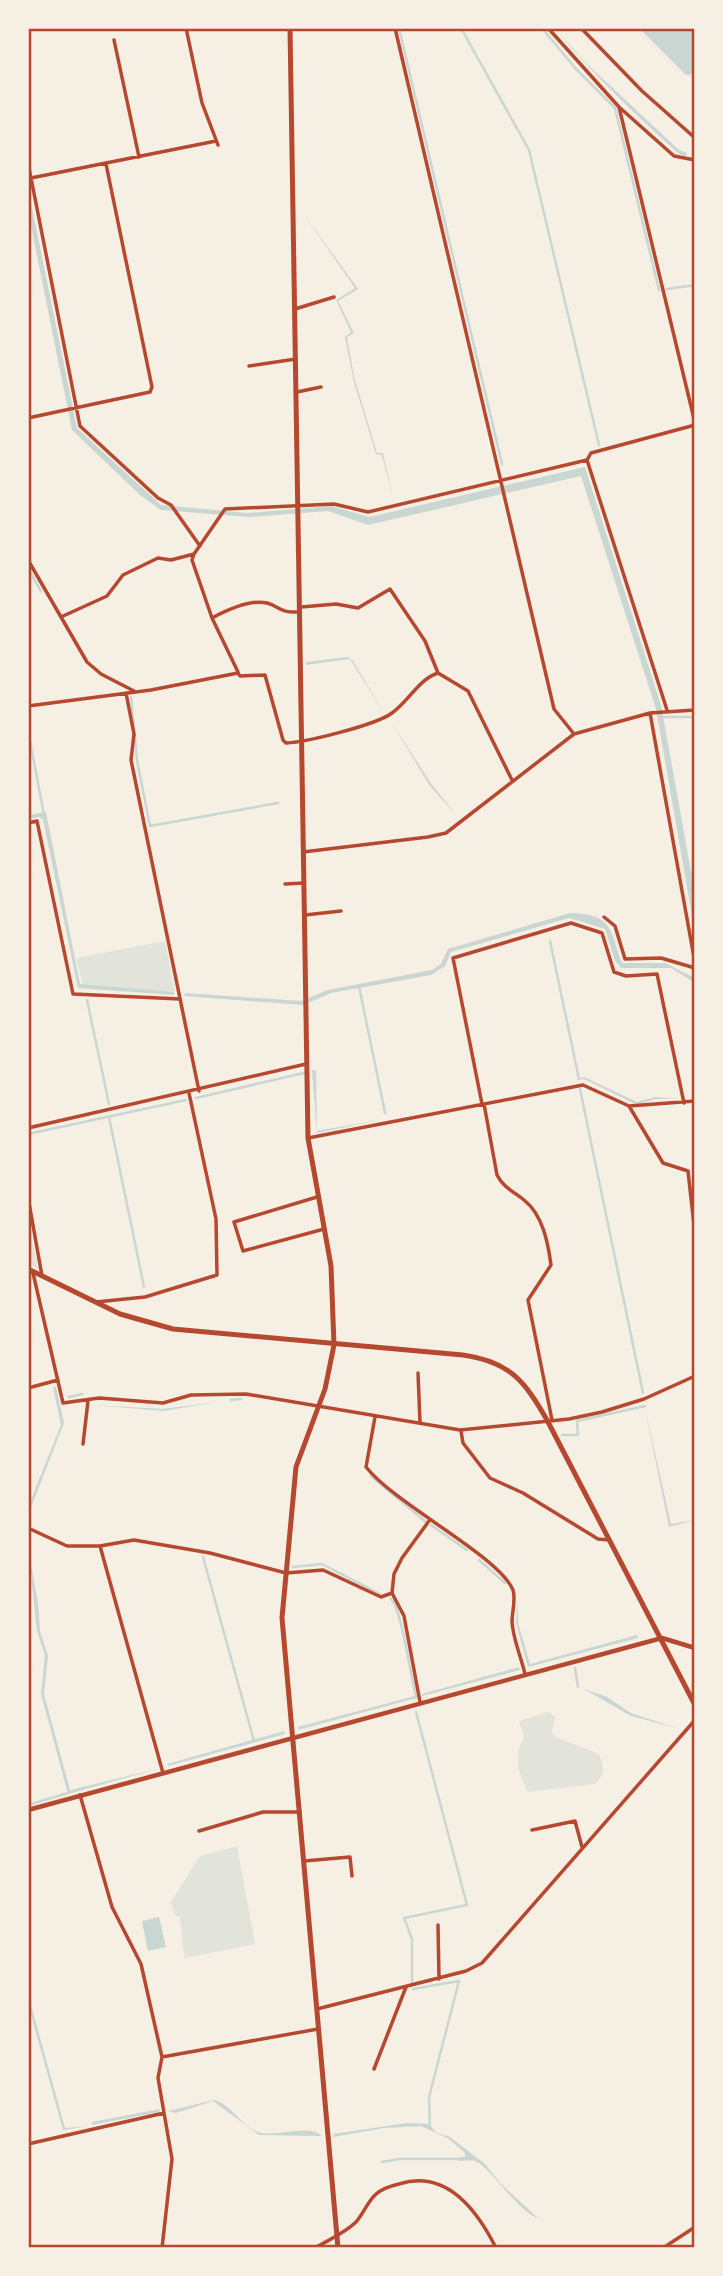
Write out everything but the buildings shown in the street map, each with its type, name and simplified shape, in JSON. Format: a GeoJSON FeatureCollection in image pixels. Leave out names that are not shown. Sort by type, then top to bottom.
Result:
{"type":"FeatureCollection","features":[{"type":"Feature","properties":{"kind":"main road"},"geometry":{"type":"LineString","coordinates":[[290,28],[308,1138],[331,1266],[334,1345],[317,1408],[296,1467],[282,1618],[338,2248]]}},
{"type":"Feature","properties":{"kind":"main road"},"geometry":{"type":"LineString","coordinates":[[30,1270],[94,1302],[173,1329],[489,1359],[519,1378],[550,1420],[695,1705]]}},
{"type":"Feature","properties":{"kind":"street"},"geometry":{"type":"LineString","coordinates":[[31,178],[217,143],[202,103],[186,28]]}},
{"type":"Feature","properties":{"kind":"street"},"geometry":{"type":"LineString","coordinates":[[395,28],[554,709],[574,734]]}},
{"type":"Feature","properties":{"kind":"street"},"geometry":{"type":"LineString","coordinates":[[548,28],[619,107],[674,156],[695,160]]}},
{"type":"Feature","properties":{"kind":"street"},"geometry":{"type":"LineString","coordinates":[[581,28],[633,83],[695,138]]}},
{"type":"Feature","properties":{"kind":"street"},"geometry":{"type":"LineString","coordinates":[[114,40],[139,157]]}},
{"type":"Feature","properties":{"kind":"street"},"geometry":{"type":"LineString","coordinates":[[438,673],[428,678],[387,717],[302,743],[286,743],[265,675],[240,676],[238,673],[212,618],[192,560],[224,510],[299,509],[334,504],[368,512],[502,483],[587,460],[591,453],[695,424],[619,107]]}},
{"type":"Feature","properties":{"kind":"street"},"geometry":{"type":"LineString","coordinates":[[28,163],[80,426],[158,498],[171,505],[200,546]]}},
{"type":"Feature","properties":{"kind":"street"},"geometry":{"type":"LineString","coordinates":[[28,418],[150,392],[152,387],[106,164]]}},
{"type":"Feature","properties":{"kind":"street"},"geometry":{"type":"LineString","coordinates":[[295,309],[334,297]]}},
{"type":"Feature","properties":{"kind":"street"},"geometry":{"type":"LineString","coordinates":[[249,366],[296,359]]}},
{"type":"Feature","properties":{"kind":"street"},"geometry":{"type":"LineString","coordinates":[[297,392],[321,387]]}},
{"type":"Feature","properties":{"kind":"street"},"geometry":{"type":"LineString","coordinates":[[587,460],[667,710]]}},
{"type":"Feature","properties":{"kind":"street"},"geometry":{"type":"LineString","coordinates":[[61,617],[107,596],[124,575],[158,558],[172,560],[194,554]]}},
{"type":"Feature","properties":{"kind":"street"},"geometry":{"type":"LineString","coordinates":[[28,560],[87,662],[101,674],[135,691]]}},
{"type":"Feature","properties":{"kind":"street"},"geometry":{"type":"LineString","coordinates":[[212,618],[229,609],[264,603],[284,613],[335,604],[358,608],[390,589],[425,641],[438,673],[468,691],[512,780]]}},
{"type":"Feature","properties":{"kind":"street"},"geometry":{"type":"LineString","coordinates":[[28,706],[126,693],[238,673]]}},
{"type":"Feature","properties":{"kind":"street"},"geometry":{"type":"LineString","coordinates":[[126,693],[134,734],[131,760],[199,1091]]}},
{"type":"Feature","properties":{"kind":"street"},"geometry":{"type":"LineString","coordinates":[[303,852],[428,837],[446,832],[460,825],[475,807],[574,734],[650,713],[695,710]]}},
{"type":"Feature","properties":{"kind":"street"},"geometry":{"type":"LineString","coordinates":[[604,917],[615,926],[625,959],[661,958],[695,966],[650,713]]}},
{"type":"Feature","properties":{"kind":"street"},"geometry":{"type":"LineString","coordinates":[[28,823],[37,821],[73,994],[180,999]]}},
{"type":"Feature","properties":{"kind":"street"},"geometry":{"type":"LineString","coordinates":[[285,884],[304,883]]}},
{"type":"Feature","properties":{"kind":"street"},"geometry":{"type":"LineString","coordinates":[[304,915],[341,911]]}},
{"type":"Feature","properties":{"kind":"street"},"geometry":{"type":"LineString","coordinates":[[550,1420],[528,1300],[551,1265],[549,1252],[533,1209],[500,1182],[496,1175],[453,958],[571,923],[602,933],[614,972],[626,976],[657,974],[684,1103]]}},
{"type":"Feature","properties":{"kind":"street"},"geometry":{"type":"LineString","coordinates":[[28,1128],[308,1064]]}},
{"type":"Feature","properties":{"kind":"street"},"geometry":{"type":"LineString","coordinates":[[308,1138],[583,1085],[629,1106],[695,1101]]}},
{"type":"Feature","properties":{"kind":"street"},"geometry":{"type":"LineString","coordinates":[[94,1302],[145,1297],[217,1275],[216,1219],[189,1093]]}},
{"type":"Feature","properties":{"kind":"street"},"geometry":{"type":"LineString","coordinates":[[629,1106],[663,1163],[688,1171],[695,1234]]}},
{"type":"Feature","properties":{"kind":"street"},"geometry":{"type":"LineString","coordinates":[[318,1196],[234,1222],[243,1251],[324,1228]]}},
{"type":"Feature","properties":{"kind":"street"},"geometry":{"type":"LineString","coordinates":[[28,1197],[42,1276]]}},
{"type":"Feature","properties":{"kind":"street"},"geometry":{"type":"LineString","coordinates":[[30,1270],[63,1403],[88,1400],[163,1403],[191,1395],[246,1394],[460,1430],[580,1417],[644,1399],[695,1376]]}},
{"type":"Feature","properties":{"kind":"street"},"geometry":{"type":"LineString","coordinates":[[418,1373],[420,1423]]}},
{"type":"Feature","properties":{"kind":"street"},"geometry":{"type":"LineString","coordinates":[[28,1388],[58,1380]]}},
{"type":"Feature","properties":{"kind":"street"},"geometry":{"type":"LineString","coordinates":[[222,1402],[227,1396]]}},
{"type":"Feature","properties":{"kind":"street"},"geometry":{"type":"LineString","coordinates":[[83,1444],[88,1400]]}},
{"type":"Feature","properties":{"kind":"street"},"geometry":{"type":"LineString","coordinates":[[375,1417],[366,1467],[404,1503],[481,1558],[504,1578],[514,1591],[512,1623],[525,1674]]}},
{"type":"Feature","properties":{"kind":"street"},"geometry":{"type":"LineString","coordinates":[[460,1430],[463,1443],[490,1478],[523,1493],[598,1539],[611,1540]]}},
{"type":"Feature","properties":{"kind":"street"},"geometry":{"type":"LineString","coordinates":[[420,1703],[404,1616],[393,1593],[394,1574],[402,1558],[429,1521]]}},
{"type":"Feature","properties":{"kind":"street"},"geometry":{"type":"LineString","coordinates":[[28,1528],[67,1546],[135,1541],[210,1553],[286,1573],[323,1570],[381,1597],[393,1593]]}},
{"type":"Feature","properties":{"kind":"street"},"geometry":{"type":"LineString","coordinates":[[100,1545],[163,1773]]}},
{"type":"Feature","properties":{"kind":"street"},"geometry":{"type":"LineString","coordinates":[[28,1810],[662,1637],[695,1648]]}},
{"type":"Feature","properties":{"kind":"street"},"geometry":{"type":"LineString","coordinates":[[317,2010],[465,1972],[482,1963],[695,1720]]}},
{"type":"Feature","properties":{"kind":"street"},"geometry":{"type":"LineString","coordinates":[[80,1795],[112,1907],[141,1964],[162,2057],[158,2078],[172,2159],[162,2248]]}},
{"type":"Feature","properties":{"kind":"street"},"geometry":{"type":"LineString","coordinates":[[198,1831],[262,1812],[300,1812]]}},
{"type":"Feature","properties":{"kind":"street"},"geometry":{"type":"LineString","coordinates":[[532,1830],[575,1821],[583,1848]]}},
{"type":"Feature","properties":{"kind":"street"},"geometry":{"type":"LineString","coordinates":[[304,1861],[350,1857],[352,1876]]}},
{"type":"Feature","properties":{"kind":"street"},"geometry":{"type":"LineString","coordinates":[[438,1925],[439,1979]]}},
{"type":"Feature","properties":{"kind":"street"},"geometry":{"type":"LineString","coordinates":[[373,2068],[407,1987]]}},
{"type":"Feature","properties":{"kind":"street"},"geometry":{"type":"LineString","coordinates":[[162,2057],[318,2029]]}},
{"type":"Feature","properties":{"kind":"street"},"geometry":{"type":"LineString","coordinates":[[28,2144],[164,2113]]}},
{"type":"Feature","properties":{"kind":"street"},"geometry":{"type":"LineString","coordinates":[[315,2248],[356,2222],[375,2195],[386,2187],[414,2179],[431,2181],[467,2203],[479,2215],[496,2248]]}},
{"type":"Feature","properties":{"kind":"street"},"geometry":{"type":"LineString","coordinates":[[663,2248],[695,2227]]}},
{"type":"Feature","properties":{"kind":"shaded area"},"geometry":{"type":"Polygon","coordinates":[[[555,28],[586,63],[679,150],[687,153],[686,156],[679,154],[614,93],[584,61],[555,28]]]}},
{"type":"Feature","properties":{"kind":"shaded area"},"geometry":{"type":"Polygon","coordinates":[[[639,28],[695,28],[695,74],[686,75],[639,28]]]}},
{"type":"Feature","properties":{"kind":"shaded area"},"geometry":{"type":"Polygon","coordinates":[[[28,188],[77,428],[161,505],[248,513],[332,506],[369,517],[585,467],[661,705],[695,894],[695,933],[656,709],[581,476],[368,525],[328,511],[250,517],[161,510],[140,495],[72,430],[28,211],[28,188]]]}},
{"type":"Feature","properties":{"kind":"shaded area"},"geometry":{"type":"Polygon","coordinates":[[[301,210],[358,289],[338,301],[354,333],[347,337],[354,377],[377,453],[383,453],[394,501],[382,455],[376,454],[354,382],[345,337],[351,332],[336,300],[355,288],[301,210]]]}},
{"type":"Feature","properties":{"kind":"shaded area"},"geometry":{"type":"Polygon","coordinates":[[[348,657],[353,661],[384,713],[350,659],[306,665],[306,662],[348,657]]]}},
{"type":"Feature","properties":{"kind":"shaded area"},"geometry":{"type":"Polygon","coordinates":[[[390,720],[432,785],[459,818],[430,786],[390,720]]]}},
{"type":"Feature","properties":{"kind":"shaded area"},"geometry":{"type":"Polygon","coordinates":[[[46,812],[80,984],[174,992],[174,995],[78,988],[43,820],[39,817],[28,819],[28,815],[46,812]]]}},
{"type":"Feature","properties":{"kind":"shaded area"},"geometry":{"type":"Polygon","coordinates":[[[570,913],[584,914],[603,921],[612,933],[622,963],[665,963],[695,978],[695,983],[671,968],[621,968],[615,961],[605,929],[569,918],[451,952],[445,966],[431,975],[331,993],[303,1005],[184,996],[185,993],[301,1001],[328,990],[432,970],[441,964],[448,949],[570,913]]]}},
{"type":"Feature","properties":{"kind":"shaded area"},"geometry":{"type":"Polygon","coordinates":[[[165,941],[175,992],[83,986],[76,958],[165,941]]]}},
{"type":"Feature","properties":{"kind":"shaded area"},"geometry":{"type":"Polygon","coordinates":[[[312,1070],[316,1070],[317,1131],[379,1120],[317,1133],[312,1070]]]}},
{"type":"Feature","properties":{"kind":"shaded area"},"geometry":{"type":"Polygon","coordinates":[[[584,1077],[637,1102],[655,1097],[678,1099],[655,1099],[637,1105],[584,1079],[577,1080],[584,1077]]]}},
{"type":"Feature","properties":{"kind":"shaded area"},"geometry":{"type":"Polygon","coordinates":[[[30,1230],[38,1269],[28,1264],[30,1230]]]}},
{"type":"Feature","properties":{"kind":"shaded area"},"geometry":{"type":"Polygon","coordinates":[[[53,1387],[56,1387],[64,1423],[28,1515],[28,1507],[61,1425],[53,1387]]]}},
{"type":"Feature","properties":{"kind":"shaded area"},"geometry":{"type":"Polygon","coordinates":[[[216,1402],[164,1411],[92,1405],[163,1409],[216,1402]]]}},
{"type":"Feature","properties":{"kind":"shaded area"},"geometry":{"type":"Polygon","coordinates":[[[644,1404],[671,1524],[695,1520],[669,1527],[644,1404]]]}},
{"type":"Feature","properties":{"kind":"shaded area"},"geometry":{"type":"Polygon","coordinates":[[[28,1548],[40,1631],[48,1656],[44,1694],[70,1790],[157,1769],[68,1794],[41,1694],[45,1655],[37,1631],[28,1548]]]}},
{"type":"Feature","properties":{"kind":"shaded area"},"geometry":{"type":"Polygon","coordinates":[[[517,1597],[518,1623],[530,1664],[637,1635],[638,1638],[528,1667],[516,1623],[517,1597]]]}},
{"type":"Feature","properties":{"kind":"shaded area"},"geometry":{"type":"Polygon","coordinates":[[[519,1667],[520,1670],[422,1696],[422,1694],[519,1667]]]}},
{"type":"Feature","properties":{"kind":"shaded area"},"geometry":{"type":"Polygon","coordinates":[[[584,1689],[607,1697],[631,1713],[677,1728],[631,1716],[584,1689]]]}},
{"type":"Feature","properties":{"kind":"shaded area"},"geometry":{"type":"Polygon","coordinates":[[[415,1696],[416,1698],[298,1730],[298,1727],[415,1696]]]}},
{"type":"Feature","properties":{"kind":"shaded area"},"geometry":{"type":"Polygon","coordinates":[[[548,1712],[555,1717],[552,1733],[555,1737],[599,1754],[603,1770],[595,1784],[529,1792],[525,1786],[518,1765],[519,1750],[524,1738],[519,1721],[548,1712]]]}},
{"type":"Feature","properties":{"kind":"shaded area"},"geometry":{"type":"Polygon","coordinates":[[[284,1731],[285,1734],[168,1766],[167,1764],[284,1731]]]}},
{"type":"Feature","properties":{"kind":"shaded area"},"geometry":{"type":"Polygon","coordinates":[[[237,1846],[255,1944],[184,1958],[180,1917],[175,1916],[171,1902],[200,1856],[237,1846]]]}},
{"type":"Feature","properties":{"kind":"shaded area"},"geometry":{"type":"Polygon","coordinates":[[[159,1917],[166,1947],[148,1951],[142,1921],[159,1917]]]}},
{"type":"Feature","properties":{"kind":"shaded area"},"geometry":{"type":"Polygon","coordinates":[[[28,1994],[65,2128],[89,2126],[63,2130],[28,2004],[28,1994]]]}},
{"type":"Feature","properties":{"kind":"shaded area"},"geometry":{"type":"Polygon","coordinates":[[[214,2100],[226,2106],[246,2125],[258,2132],[309,2131],[322,2136],[259,2135],[213,2101],[176,2113],[168,2111],[214,2100]]]}},
{"type":"Feature","properties":{"kind":"shaded area"},"geometry":{"type":"Polygon","coordinates":[[[160,2109],[159,2112],[92,2125],[92,2122],[160,2109]]]}},
{"type":"Feature","properties":{"kind":"shaded area"},"geometry":{"type":"Polygon","coordinates":[[[407,2123],[428,2124],[437,2133],[450,2137],[485,2164],[502,2185],[538,2218],[522,2207],[481,2165],[475,2161],[458,2161],[458,2157],[465,2157],[465,2153],[449,2139],[421,2126],[384,2128],[333,2137],[333,2134],[407,2123]]]}},
{"type":"Feature","properties":{"kind":"waterway"},"geometry":{"type":"LineString","coordinates":[[399,28],[502,464]]}},
{"type":"Feature","properties":{"kind":"waterway"},"geometry":{"type":"LineString","coordinates":[[461,28],[529,150],[599,445]]}},
{"type":"Feature","properties":{"kind":"waterway"},"geometry":{"type":"LineString","coordinates":[[542,28],[576,69],[615,108],[659,290]]}},
{"type":"Feature","properties":{"kind":"waterway"},"geometry":{"type":"LineString","coordinates":[[667,289],[695,285]]}},
{"type":"Feature","properties":{"kind":"waterway"},"geometry":{"type":"LineString","coordinates":[[28,569],[41,591]]}},
{"type":"Feature","properties":{"kind":"waterway"},"geometry":{"type":"LineString","coordinates":[[131,697],[137,760],[150,826],[278,803]]}},
{"type":"Feature","properties":{"kind":"waterway"},"geometry":{"type":"LineString","coordinates":[[660,717],[695,717]]}},
{"type":"Feature","properties":{"kind":"waterway"},"geometry":{"type":"LineString","coordinates":[[28,730],[44,815]]}},
{"type":"Feature","properties":{"kind":"waterway"},"geometry":{"type":"LineString","coordinates":[[550,941],[579,1079]]}},
{"type":"Feature","properties":{"kind":"waterway"},"geometry":{"type":"LineString","coordinates":[[359,986],[385,1113]]}},
{"type":"Feature","properties":{"kind":"waterway"},"geometry":{"type":"LineString","coordinates":[[87,1000],[109,1104]]}},
{"type":"Feature","properties":{"kind":"waterway"},"geometry":{"type":"LineString","coordinates":[[196,1098],[304,1073]]}},
{"type":"Feature","properties":{"kind":"waterway"},"geometry":{"type":"LineString","coordinates":[[580,1089],[643,1393]]}},
{"type":"Feature","properties":{"kind":"waterway"},"geometry":{"type":"LineString","coordinates":[[28,1134],[186,1100]]}},
{"type":"Feature","properties":{"kind":"waterway"},"geometry":{"type":"LineString","coordinates":[[109,1117],[144,1287]]}},
{"type":"Feature","properties":{"kind":"waterway"},"geometry":{"type":"LineString","coordinates":[[69,1397],[82,1394]]}},
{"type":"Feature","properties":{"kind":"waterway"},"geometry":{"type":"LineString","coordinates":[[231,1400],[241,1399]]}},
{"type":"Feature","properties":{"kind":"waterway"},"geometry":{"type":"LineString","coordinates":[[562,1435],[578,1435],[577,1421],[645,1406]]}},
{"type":"Feature","properties":{"kind":"waterway"},"geometry":{"type":"LineString","coordinates":[[371,1476],[426,1522]]}},
{"type":"Feature","properties":{"kind":"waterway"},"geometry":{"type":"LineString","coordinates":[[431,1525],[467,1550]]}},
{"type":"Feature","properties":{"kind":"waterway"},"geometry":{"type":"LineString","coordinates":[[203,1557],[254,1741]]}},
{"type":"Feature","properties":{"kind":"waterway"},"geometry":{"type":"LineString","coordinates":[[479,1560],[505,1583]]}},
{"type":"Feature","properties":{"kind":"waterway"},"geometry":{"type":"LineString","coordinates":[[293,1567],[322,1564],[380,1594]]}},
{"type":"Feature","properties":{"kind":"waterway"},"geometry":{"type":"LineString","coordinates":[[391,1599],[402,1629],[416,1697],[413,1698]]}},
{"type":"Feature","properties":{"kind":"waterway"},"geometry":{"type":"LineString","coordinates":[[575,1668],[578,1687]]}},
{"type":"Feature","properties":{"kind":"waterway"},"geometry":{"type":"LineString","coordinates":[[412,1983],[412,1939],[404,1918],[467,1905],[416,1712]]}},
{"type":"Feature","properties":{"kind":"waterway"},"geometry":{"type":"LineString","coordinates":[[28,1805],[68,1793]]}},
{"type":"Feature","properties":{"kind":"waterway"},"geometry":{"type":"LineString","coordinates":[[413,1989],[459,1981],[429,2097],[430,2128]]}},
{"type":"Feature","properties":{"kind":"waterway"},"geometry":{"type":"LineString","coordinates":[[382,2162],[400,2159],[459,2159]]}}]}
